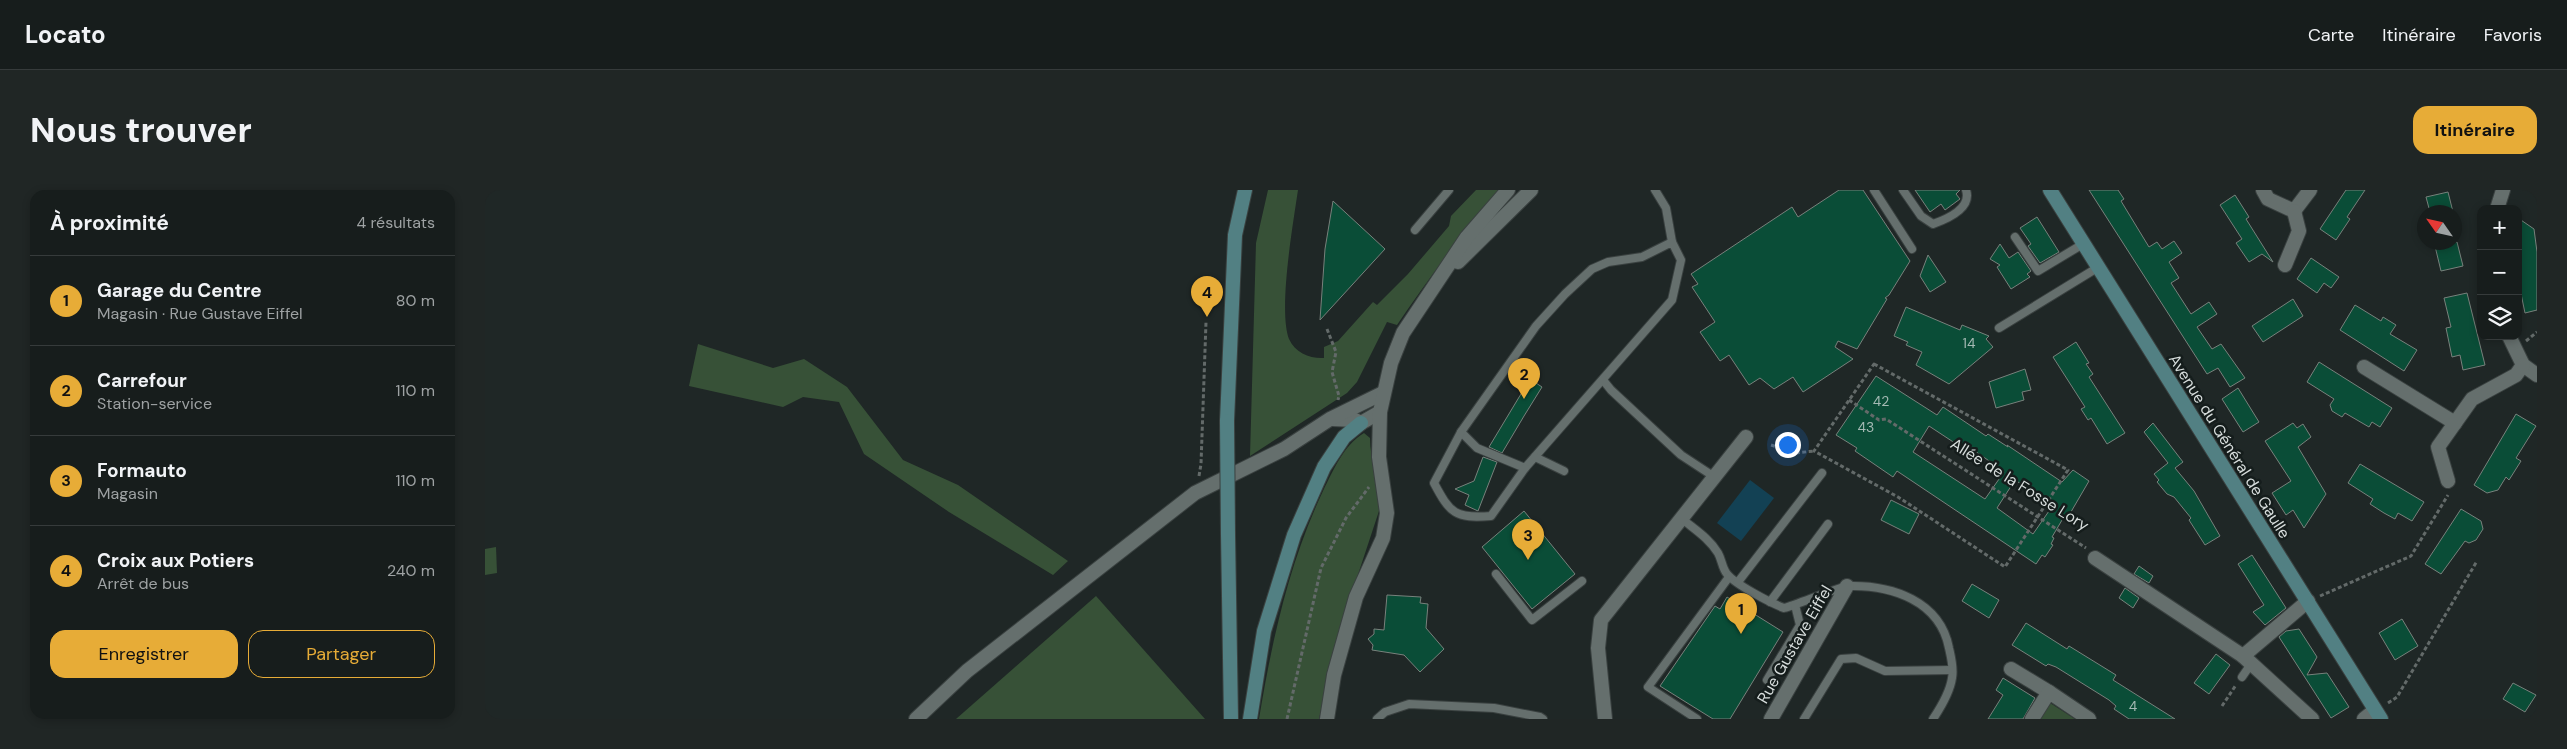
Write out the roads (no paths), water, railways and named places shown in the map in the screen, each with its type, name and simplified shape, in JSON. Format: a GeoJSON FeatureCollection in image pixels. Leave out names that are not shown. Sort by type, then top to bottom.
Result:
{"type":"FeatureCollection","features":[{"type":"Feature","properties":{"kind":"main road"},"geometry":{"type":"LineString","coordinates":[[1231,719],[1227,421],[1235,235],[1245,190]]}},
{"type":"Feature","properties":{"kind":"main road","name":"Avenue du Général de Gaulle"},"geometry":{"type":"LineString","coordinates":[[2050,190],[2097,268],[2308,601],[2373,716]]}},
{"type":"Feature","properties":{"kind":"main road"},"geometry":{"type":"LineString","coordinates":[[1250,719],[1264,631],[1294,535],[1324,467],[1344,437],[1361,423]]}},
{"type":"Feature","properties":{"kind":"street"},"geometry":{"type":"LineString","coordinates":[[1327,719],[1334,676],[1355,597],[1383,538],[1387,514],[1379,457],[1380,412],[1391,362],[1403,333],[1467,237],[1508,190]]}},
{"type":"Feature","properties":{"kind":"street"},"geometry":{"type":"LineString","coordinates":[[1440,280],[1531,190]]}},
{"type":"Feature","properties":{"kind":"street"},"geometry":{"type":"LineString","coordinates":[[2263,190],[2269,199],[2294,211]]}},
{"type":"Feature","properties":{"kind":"street"},"geometry":{"type":"LineString","coordinates":[[2294,211],[2310,190]]}},
{"type":"Feature","properties":{"kind":"street"},"geometry":{"type":"LineString","coordinates":[[2498,205],[2503,190]]}},
{"type":"Feature","properties":{"kind":"street"},"geometry":{"type":"LineString","coordinates":[[2285,265],[2299,231],[2294,211]]}},
{"type":"Feature","properties":{"kind":"street"},"geometry":{"type":"LineString","coordinates":[[2511,340],[2523,365],[2537,375]]}},
{"type":"Feature","properties":{"kind":"street"},"geometry":{"type":"LineString","coordinates":[[2448,481],[2438,447],[2472,399],[2516,375],[2523,365]]}},
{"type":"Feature","properties":{"kind":"street"},"geometry":{"type":"LineString","coordinates":[[2363,367],[2455,423]]}},
{"type":"Feature","properties":{"kind":"street"},"geometry":{"type":"LineString","coordinates":[[916,719],[974,665],[1195,493],[1284,449],[1330,419],[1383,393]]}},
{"type":"Feature","properties":{"kind":"street"},"geometry":{"type":"LineString","coordinates":[[1330,419],[1355,420],[1361,423],[1380,412]]}},
{"type":"Feature","properties":{"kind":"street"},"geometry":{"type":"LineString","coordinates":[[1605,719],[1598,648],[1601,620],[1713,476],[1746,437]]}},
{"type":"Feature","properties":{"kind":"street"},"geometry":{"type":"LineString","coordinates":[[2095,558],[2247,660],[2312,719]]}},
{"type":"Feature","properties":{"kind":"street","name":"Rue Gustave Eiffel"},"geometry":{"type":"LineString","coordinates":[[1771,719],[1847,586]]}},
{"type":"Feature","properties":{"kind":"street"},"geometry":{"type":"LineString","coordinates":[[2247,660],[2308,601]]}},
{"type":"Feature","properties":{"kind":"street"},"geometry":{"type":"LineString","coordinates":[[2011,669],[2089,719]]}},
{"type":"Feature","properties":{"kind":"street"},"geometry":{"type":"LineString","coordinates":[[2032,719],[2049,692]]}},
{"type":"Feature","properties":{"kind":"lane"},"geometry":{"type":"LineString","coordinates":[[1415,230],[1449,190]]}},
{"type":"Feature","properties":{"kind":"lane"},"geometry":{"type":"LineString","coordinates":[[1655,190],[1666,208],[1672,242],[1681,260],[1673,300],[1525,468],[1491,516],[1467,518],[1446,506],[1434,483],[1461,432],[1536,326],[1565,294],[1592,269],[1608,262],[1642,257],[1672,242]]}},
{"type":"Feature","properties":{"kind":"lane"},"geometry":{"type":"LineString","coordinates":[[1874,190],[1912,249]]}},
{"type":"Feature","properties":{"kind":"lane"},"geometry":{"type":"LineString","coordinates":[[1903,190],[1921,216],[1933,224],[1942,221],[1965,205],[1968,196],[1966,190]]}},
{"type":"Feature","properties":{"kind":"lane"},"geometry":{"type":"LineString","coordinates":[[2015,237],[2038,271],[2083,244]]}},
{"type":"Feature","properties":{"kind":"lane"},"geometry":{"type":"LineString","coordinates":[[1999,328],[2097,268]]}},
{"type":"Feature","properties":{"kind":"lane"},"geometry":{"type":"LineString","coordinates":[[1603,380],[1611,390],[1681,455],[1713,476]]}},
{"type":"Feature","properties":{"kind":"lane"},"geometry":{"type":"LineString","coordinates":[[1461,432],[1477,448],[1525,468]]}},
{"type":"Feature","properties":{"kind":"lane"},"geometry":{"type":"LineString","coordinates":[[1535,457],[1564,471]]}},
{"type":"Feature","properties":{"kind":"lane"},"geometry":{"type":"LineString","coordinates":[[1738,582],[1822,473]]}},
{"type":"Feature","properties":{"kind":"lane"},"geometry":{"type":"LineString","coordinates":[[1681,518],[1707,538],[1718,554],[1723,568],[1729,577],[1770,602],[1784,608],[1847,586],[1896,591],[1916,600],[1935,614],[1947,635],[1952,678],[1943,703],[1933,719]]}},
{"type":"Feature","properties":{"kind":"lane"},"geometry":{"type":"LineString","coordinates":[[1770,602],[1828,524]]}},
{"type":"Feature","properties":{"kind":"lane"},"geometry":{"type":"LineString","coordinates":[[1497,574],[1532,620],[1582,581]]}},
{"type":"Feature","properties":{"kind":"lane"},"geometry":{"type":"LineString","coordinates":[[1697,719],[1648,687],[1729,577]]}},
{"type":"Feature","properties":{"kind":"lane"},"geometry":{"type":"LineString","coordinates":[[1767,680],[1800,625],[1795,605]]}},
{"type":"Feature","properties":{"kind":"lane"},"geometry":{"type":"LineString","coordinates":[[1808,718],[1841,659],[1856,658],[1885,671],[1952,670]]}},
{"type":"Feature","properties":{"kind":"lane"},"geometry":{"type":"LineString","coordinates":[[2242,676],[2247,660]]}},
{"type":"Feature","properties":{"kind":"lane"},"geometry":{"type":"LineString","coordinates":[[1377,719],[1385,712],[1409,704],[1494,708],[1540,716],[1543,719]]}},
{"type":"Feature","properties":{"kind":"water"},"geometry":{"type":"Polygon","coordinates":[[[1750,480],[1774,498],[1741,541],[1717,523],[1750,480]]]}},
{"type":"Feature","properties":{"kind":"place","name":"Croix aux Potiers"},"geometry":{"type":"Point","coordinates":[1207,317]}},
{"type":"Feature","properties":{"kind":"place","name":"Carrefour"},"geometry":{"type":"Point","coordinates":[1524,399]}},
{"type":"Feature","properties":{"kind":"place","name":"Formauto"},"geometry":{"type":"Point","coordinates":[1528,560]}},
{"type":"Feature","properties":{"kind":"place","name":"Garage du Centre"},"geometry":{"type":"Point","coordinates":[1741,634]}}]}
